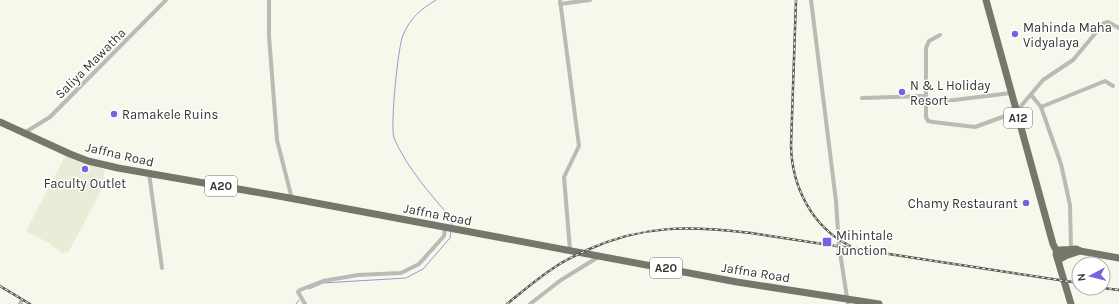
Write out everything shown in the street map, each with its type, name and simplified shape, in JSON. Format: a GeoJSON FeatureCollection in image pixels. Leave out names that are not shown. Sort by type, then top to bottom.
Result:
{"type":"FeatureCollection","features":[{"type":"Feature","properties":{"kind":"highway","name":"A12"},"geometry":{"type":"LineString","coordinates":[[986,0],[1016,112],[1052,236],[1061,253]]}},
{"type":"Feature","properties":{"kind":"highway","name":"Jaffna Road"},"geometry":{"type":"LineString","coordinates":[[0,122],[24,134],[88,161],[149,174],[848,302],[879,304]]}},
{"type":"Feature","properties":{"kind":"highway"},"geometry":{"type":"LineString","coordinates":[[1061,253],[1071,249],[1119,258]]}},
{"type":"Feature","properties":{"kind":"highway"},"geometry":{"type":"LineString","coordinates":[[1061,253],[1076,254],[1080,251]]}},
{"type":"Feature","properties":{"kind":"highway"},"geometry":{"type":"LineString","coordinates":[[1061,253],[1060,272],[1071,304]]}},
{"type":"Feature","properties":{"kind":"highway"},"geometry":{"type":"LineString","coordinates":[[1061,253],[1066,281],[1075,304]]}},
{"type":"Feature","properties":{"kind":"street","name":"Saliya Mawatha"},"geometry":{"type":"LineString","coordinates":[[24,134],[50,117],[166,0]]}},
{"type":"Feature","properties":{"kind":"street"},"geometry":{"type":"LineString","coordinates":[[269,0],[269,36],[277,140],[292,199]]}},
{"type":"Feature","properties":{"kind":"street"},"geometry":{"type":"LineString","coordinates":[[570,250],[564,177],[579,146],[560,2],[590,0]]}},
{"type":"Feature","properties":{"kind":"street"},"geometry":{"type":"LineString","coordinates":[[811,0],[836,201],[839,246],[848,302]]}},
{"type":"Feature","properties":{"kind":"street"},"geometry":{"type":"LineString","coordinates":[[940,35],[929,41],[926,48],[926,117],[928,121],[976,127],[1016,112],[1032,96],[1043,80],[1073,60],[1104,23],[1108,22],[1119,28]]}},
{"type":"Feature","properties":{"kind":"street"},"geometry":{"type":"LineString","coordinates":[[1041,107],[1105,81],[1113,86]]}},
{"type":"Feature","properties":{"kind":"street"},"geometry":{"type":"LineString","coordinates":[[862,98],[954,100],[1011,93]]}},
{"type":"Feature","properties":{"kind":"street"},"geometry":{"type":"LineString","coordinates":[[1032,96],[1041,107],[1061,164],[1068,191],[1070,205],[1071,249]]}},
{"type":"Feature","properties":{"kind":"street"},"geometry":{"type":"LineString","coordinates":[[149,174],[162,268]]}},
{"type":"Feature","properties":{"kind":"street"},"geometry":{"type":"LineString","coordinates":[[305,304],[298,292],[323,281],[358,275],[401,274],[419,264],[450,228]]}},
{"type":"Feature","properties":{"kind":"street"},"geometry":{"type":"LineString","coordinates":[[530,304],[561,280],[601,256]]}},
{"type":"Feature","properties":{"kind":"shaded area"},"geometry":{"type":"Polygon","coordinates":[[[67,153],[101,164],[104,172],[104,185],[69,251],[62,253],[49,243],[26,231],[67,153]]]}},
{"type":"Feature","properties":{"kind":"waterway"},"geometry":{"type":"LineString","coordinates":[[436,0],[416,14],[409,23],[403,35],[395,86],[393,131],[394,138],[399,149],[420,181],[452,219],[452,226]]}},
{"type":"Feature","properties":{"kind":"waterway"},"geometry":{"type":"LineString","coordinates":[[309,289],[323,283],[406,278],[423,269],[450,238],[451,231]]}},
{"type":"Feature","properties":{"kind":"waterway"},"geometry":{"type":"LineString","coordinates":[[296,304],[299,300]]}},
{"type":"Feature","properties":{"kind":"railway"},"geometry":{"type":"LineString","coordinates":[[796,0],[791,146],[795,176],[800,191],[815,217],[837,238],[850,246]]}},
{"type":"Feature","properties":{"kind":"railway"},"geometry":{"type":"LineString","coordinates":[[507,304],[549,271],[587,250],[629,235],[648,231],[688,228],[751,233],[1071,282]]}},
{"type":"Feature","properties":{"kind":"railway"},"geometry":{"type":"LineString","coordinates":[[0,286],[30,304]]}},
{"type":"Feature","properties":{"kind":"railway"},"geometry":{"type":"LineString","coordinates":[[1111,289],[1119,290]]}},
{"type":"Feature","properties":{"kind":"place","name":"Mahinda Maha Vidyalaya"},"geometry":{"type":"Point","coordinates":[1015,34]}},
{"type":"Feature","properties":{"kind":"place","name":"N & L Holiday Resort"},"geometry":{"type":"Point","coordinates":[902,92]}},
{"type":"Feature","properties":{"kind":"place","name":"Ramakele Ruins"},"geometry":{"type":"Point","coordinates":[114,114]}},
{"type":"Feature","properties":{"kind":"place","name":"Faculty Outlet"},"geometry":{"type":"Point","coordinates":[85,169]}},
{"type":"Feature","properties":{"kind":"place","name":"Chamy Restaurant"},"geometry":{"type":"Point","coordinates":[1026,203]}},
{"type":"Feature","properties":{"kind":"place","name":"Mihintale Junction"},"geometry":{"type":"Point","coordinates":[827,242]}}]}
